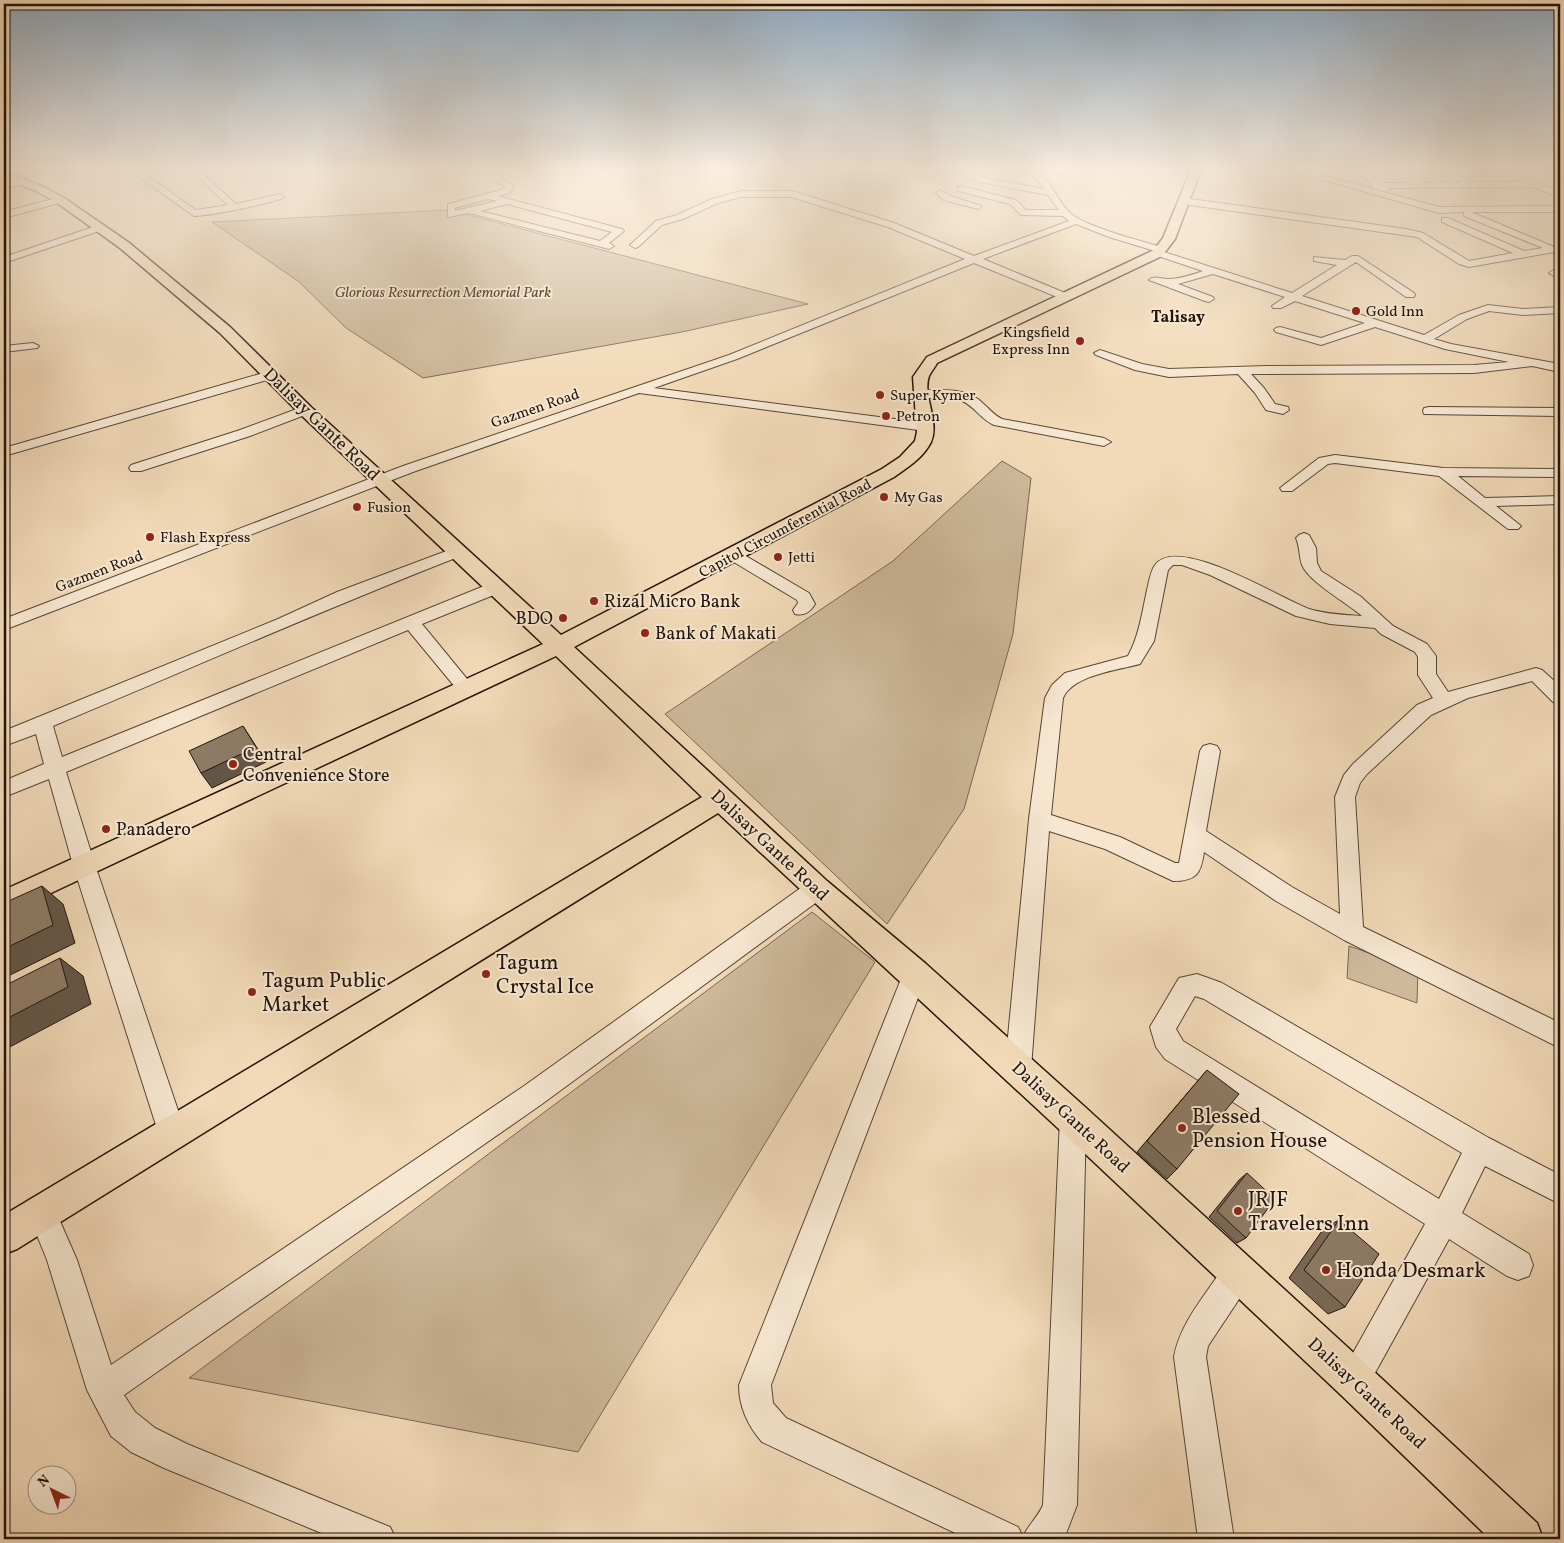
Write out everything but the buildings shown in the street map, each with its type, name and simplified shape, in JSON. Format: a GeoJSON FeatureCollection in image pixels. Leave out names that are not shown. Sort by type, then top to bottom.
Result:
{"type":"FeatureCollection","features":[{"type":"Feature","properties":{"kind":"main road","name":"Dalisay Gante Road"},"geometry":{"type":"LineString","coordinates":[[115,239],[190,298],[229,333],[305,410],[632,714],[720,799],[817,889],[915,974],[1018,1068],[1354,1380],[1521,1539]]}},
{"type":"Feature","properties":{"kind":"main road"},"geometry":{"type":"LineString","coordinates":[[1160,251],[1168,239]]}},
{"type":"Feature","properties":{"kind":"main road","name":"Capitol Circumferential Road"},"geometry":{"type":"LineString","coordinates":[[4,902],[558,646],[900,466],[918,451],[923,443],[926,427],[920,377],[932,360],[949,350],[1160,251]]}},
{"type":"Feature","properties":{"kind":"main road"},"geometry":{"type":"LineString","coordinates":[[4,1236],[720,799]]}},
{"type":"Feature","properties":{"kind":"street"},"geometry":{"type":"LineString","coordinates":[[4,260],[66,239]]}},
{"type":"Feature","properties":{"kind":"street"},"geometry":{"type":"LineString","coordinates":[[582,239],[606,245],[612,239]]}},
{"type":"Feature","properties":{"kind":"street"},"geometry":{"type":"LineString","coordinates":[[635,245],[642,239]]}},
{"type":"Feature","properties":{"kind":"street"},"geometry":{"type":"LineString","coordinates":[[925,239],[1066,296]]}},
{"type":"Feature","properties":{"kind":"street","name":"Gazmen Road"},"geometry":{"type":"LineString","coordinates":[[4,625],[380,480],[741,354],[1020,239]]}},
{"type":"Feature","properties":{"kind":"street"},"geometry":{"type":"LineString","coordinates":[[1124,239],[1424,340],[1459,350],[1560,368]]}},
{"type":"Feature","properties":{"kind":"street"},"geometry":{"type":"LineString","coordinates":[[1425,239],[1462,262],[1469,264],[1556,250]]}},
{"type":"Feature","properties":{"kind":"street"},"geometry":{"type":"LineString","coordinates":[[1489,239],[1524,254]]}},
{"type":"Feature","properties":{"kind":"street"},"geometry":{"type":"LineString","coordinates":[[1530,239],[1556,250]]}},
{"type":"Feature","properties":{"kind":"street"},"geometry":{"type":"LineString","coordinates":[[1487,251],[1502,258]]}},
{"type":"Feature","properties":{"kind":"street"},"geometry":{"type":"LineString","coordinates":[[1292,310],[1278,305],[1353,258],[1362,260],[1410,295]]}},
{"type":"Feature","properties":{"kind":"street"},"geometry":{"type":"LineString","coordinates":[[1317,260],[1346,263]]}},
{"type":"Feature","properties":{"kind":"street"},"geometry":{"type":"LineString","coordinates":[[1209,299],[1158,281],[1195,277],[1213,270]]}},
{"type":"Feature","properties":{"kind":"street"},"geometry":{"type":"LineString","coordinates":[[1424,340],[1462,317],[1488,308],[1523,312],[1560,310]]}},
{"type":"Feature","properties":{"kind":"street"},"geometry":{"type":"LineString","coordinates":[[1280,330],[1326,342],[1368,327],[1374,323]]}},
{"type":"Feature","properties":{"kind":"street"},"geometry":{"type":"LineString","coordinates":[[1303,348],[1316,338]]}},
{"type":"Feature","properties":{"kind":"street"},"geometry":{"type":"LineString","coordinates":[[4,349],[33,346]]}},
{"type":"Feature","properties":{"kind":"street"},"geometry":{"type":"LineString","coordinates":[[1100,353],[1139,368],[1158,372],[1474,369],[1532,363]]}},
{"type":"Feature","properties":{"kind":"street"},"geometry":{"type":"LineString","coordinates":[[1241,370],[1260,391],[1270,407],[1282,410]]}},
{"type":"Feature","properties":{"kind":"street"},"geometry":{"type":"LineString","coordinates":[[1267,370],[1274,376],[1288,377]]}},
{"type":"Feature","properties":{"kind":"street"},"geometry":{"type":"LineString","coordinates":[[4,452],[270,374]]}},
{"type":"Feature","properties":{"kind":"street"},"geometry":{"type":"LineString","coordinates":[[640,390],[926,427]]}},
{"type":"Feature","properties":{"kind":"street"},"geometry":{"type":"LineString","coordinates":[[921,394],[962,396],[981,409],[988,418],[999,422],[1104,442]]}},
{"type":"Feature","properties":{"kind":"street"},"geometry":{"type":"LineString","coordinates":[[136,468],[245,433],[305,410]]}},
{"type":"Feature","properties":{"kind":"street"},"geometry":{"type":"LineString","coordinates":[[1429,411],[1560,412]]}},
{"type":"Feature","properties":{"kind":"street"},"geometry":{"type":"LineString","coordinates":[[1287,488],[1324,461],[1335,459],[1443,472],[1560,473]]}},
{"type":"Feature","properties":{"kind":"street"},"geometry":{"type":"LineString","coordinates":[[1443,472],[1513,526]]}},
{"type":"Feature","properties":{"kind":"street"},"geometry":{"type":"LineString","coordinates":[[1482,502],[1560,500]]}},
{"type":"Feature","properties":{"kind":"street"},"geometry":{"type":"LineString","coordinates":[[1304,538],[1308,548],[1309,563],[1315,574],[1354,600],[1377,623],[1421,648],[1427,656],[1427,675],[1445,701]]}},
{"type":"Feature","properties":{"kind":"street"},"geometry":{"type":"LineString","coordinates":[[4,739],[284,623],[344,596],[457,552]]}},
{"type":"Feature","properties":{"kind":"street"},"geometry":{"type":"LineString","coordinates":[[733,555],[803,597],[807,604],[801,610]]}},
{"type":"Feature","properties":{"kind":"street"},"geometry":{"type":"LineString","coordinates":[[1018,1068],[1039,819],[1050,720],[1058,688],[1071,677],[1134,660],[1145,641],[1160,569],[1166,562],[1173,560],[1185,560],[1304,612],[1337,619],[1377,623]]}},
{"type":"Feature","properties":{"kind":"street"},"geometry":{"type":"LineString","coordinates":[[4,789],[495,588]]}},
{"type":"Feature","properties":{"kind":"street"},"geometry":{"type":"LineString","coordinates":[[411,622],[466,689]]}},
{"type":"Feature","properties":{"kind":"street"},"geometry":{"type":"LineString","coordinates":[[1352,933],[1345,797],[1350,780],[1424,710],[1462,693],[1536,674],[1560,697]]}},
{"type":"Feature","properties":{"kind":"street"},"geometry":{"type":"LineString","coordinates":[[42,723],[84,865],[172,1134]]}},
{"type":"Feature","properties":{"kind":"street"},"geometry":{"type":"LineString","coordinates":[[1039,819],[1112,842],[1173,872],[1184,872],[1191,866],[1210,751]]}},
{"type":"Feature","properties":{"kind":"street"},"geometry":{"type":"LineString","coordinates":[[1195,835],[1284,894],[1352,933],[1560,1036]]}},
{"type":"Feature","properties":{"kind":"street"},"geometry":{"type":"LineString","coordinates":[[103,1390],[533,1095],[817,889]]}},
{"type":"Feature","properties":{"kind":"street"},"geometry":{"type":"LineString","coordinates":[[915,974],[755,1386],[755,1401],[763,1419],[774,1430],[1006,1539]]}},
{"type":"Feature","properties":{"kind":"street"},"geometry":{"type":"LineString","coordinates":[[1518,1265],[1174,1050],[1165,1038],[1163,1027],[1188,986],[1196,985],[1205,988],[1479,1148],[1560,1190]]}},
{"type":"Feature","properties":{"kind":"street"},"geometry":{"type":"LineString","coordinates":[[1040,1539],[1052,1526],[1060,1505],[1073,1119]]}},
{"type":"Feature","properties":{"kind":"street"},"geometry":{"type":"LineString","coordinates":[[1354,1380],[1444,1219],[1479,1148]]}},
{"type":"Feature","properties":{"kind":"street"},"geometry":{"type":"LineString","coordinates":[[42,1213],[62,1260],[103,1390],[123,1424],[143,1440],[176,1456],[378,1539]]}},
{"type":"Feature","properties":{"kind":"street"},"geometry":{"type":"LineString","coordinates":[[1216,1539],[1190,1357],[1192,1345],[1197,1335],[1238,1273]]}},
{"type":"Feature","properties":{"kind":"green space","name":"Glorious Resurrection Memorial Park"},"geometry":{"type":"Polygon","coordinates":[[[237,239],[560,239],[808,304],[682,332],[423,378],[346,328],[298,281],[237,239]]]}},
{"type":"Feature","properties":{"kind":"green space"},"geometry":{"type":"Polygon","coordinates":[[[1002,461],[1031,478],[1013,634],[964,809],[887,924],[665,714],[893,561],[1002,461]]]}},
{"type":"Feature","properties":{"kind":"green space"},"geometry":{"type":"Polygon","coordinates":[[[812,912],[875,962],[578,1452],[189,1378],[812,912]]]}},
{"type":"Feature","properties":{"kind":"green space"},"geometry":{"type":"Polygon","coordinates":[[[1349,946],[1418,970],[1417,1003],[1347,978],[1349,946]]]}},
{"type":"Feature","properties":{"kind":"place","name":"Gold Inn"},"geometry":{"type":"Point","coordinates":[1356,311]}},
{"type":"Feature","properties":{"kind":"place","name":"Kingsfield Express Inn"},"geometry":{"type":"Point","coordinates":[1080,341]}},
{"type":"Feature","properties":{"kind":"place","name":"Super Kymer"},"geometry":{"type":"Point","coordinates":[880,395]}},
{"type":"Feature","properties":{"kind":"place","name":"Petron"},"geometry":{"type":"Point","coordinates":[886,416]}},
{"type":"Feature","properties":{"kind":"place","name":"My Gas"},"geometry":{"type":"Point","coordinates":[884,497]}},
{"type":"Feature","properties":{"kind":"place","name":"Fusion"},"geometry":{"type":"Point","coordinates":[357,507]}},
{"type":"Feature","properties":{"kind":"place","name":"Flash Express"},"geometry":{"type":"Point","coordinates":[150,537]}},
{"type":"Feature","properties":{"kind":"place","name":"Jetti"},"geometry":{"type":"Point","coordinates":[778,557]}},
{"type":"Feature","properties":{"kind":"place","name":"Rizal Micro Bank"},"geometry":{"type":"Point","coordinates":[594,601]}},
{"type":"Feature","properties":{"kind":"place","name":"BDO"},"geometry":{"type":"Point","coordinates":[563,618]}},
{"type":"Feature","properties":{"kind":"place","name":"Bank of Makati"},"geometry":{"type":"Point","coordinates":[645,633]}},
{"type":"Feature","properties":{"kind":"place","name":"Central Convenience Store"},"geometry":{"type":"Point","coordinates":[233,764]}},
{"type":"Feature","properties":{"kind":"place","name":"Panadero"},"geometry":{"type":"Point","coordinates":[106,829]}},
{"type":"Feature","properties":{"kind":"place","name":"Tagum Crystal Ice"},"geometry":{"type":"Point","coordinates":[486,974]}},
{"type":"Feature","properties":{"kind":"place","name":"Tagum Public Market"},"geometry":{"type":"Point","coordinates":[252,992]}},
{"type":"Feature","properties":{"kind":"place","name":"Blessed Pension House"},"geometry":{"type":"Point","coordinates":[1182,1128]}},
{"type":"Feature","properties":{"kind":"place","name":"JRJF Travelers Inn"},"geometry":{"type":"Point","coordinates":[1238,1211]}},
{"type":"Feature","properties":{"kind":"place","name":"Honda Desmark"},"geometry":{"type":"Point","coordinates":[1326,1270]}},
{"type":"Feature","properties":{"kind":"district","name":"Talisay"},"geometry":{"type":"Point","coordinates":[1178,316]}}]}
